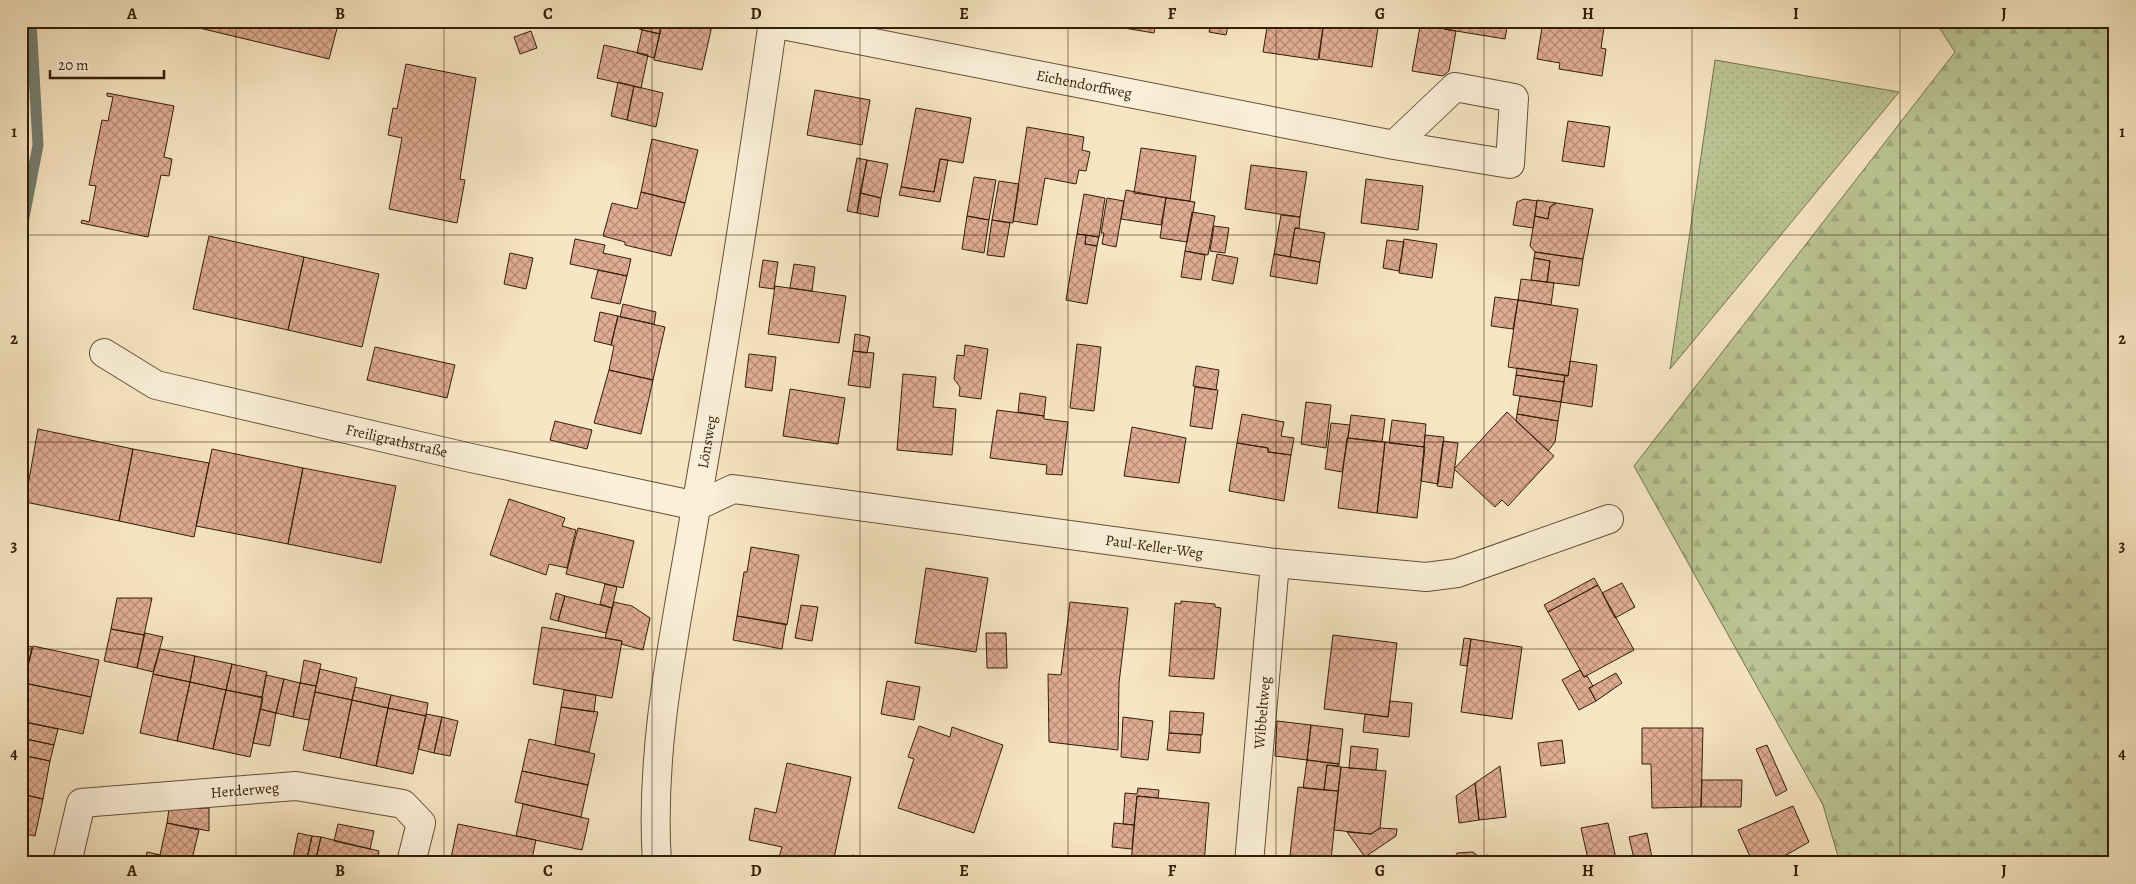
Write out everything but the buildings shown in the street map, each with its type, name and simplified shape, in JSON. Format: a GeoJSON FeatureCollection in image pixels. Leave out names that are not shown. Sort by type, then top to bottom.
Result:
{"type":"FeatureCollection","features":[{"type":"Feature","properties":{"kind":"street","name":"Eichendorffweg"},"geometry":{"type":"LineString","coordinates":[[772,22],[1394,145]]}},
{"type":"Feature","properties":{"kind":"street","name":"Lönsweg"},"geometry":{"type":"LineString","coordinates":[[657,863],[654,825],[662,707],[746,208],[772,22]]}},
{"type":"Feature","properties":{"kind":"street","name":"Freiligrathstraße"},"geometry":{"type":"LineString","coordinates":[[104,353],[156,385],[471,458],[697,506]]}},
{"type":"Feature","properties":{"kind":"street","name":"Paul-Keller-Weg"},"geometry":{"type":"LineString","coordinates":[[697,506],[733,489],[1275,563],[1426,578],[1457,573],[1609,519]]}},
{"type":"Feature","properties":{"kind":"street","name":"Wibbeltweg"},"geometry":{"type":"LineString","coordinates":[[1249,863],[1275,563]]}},
{"type":"Feature","properties":{"kind":"street","name":"Herderweg"},"geometry":{"type":"LineString","coordinates":[[67,863],[81,803],[296,786],[403,804],[420,823],[411,863]]}},
{"type":"Feature","properties":{"kind":"green space"},"geometry":{"type":"Polygon","coordinates":[[[1935,21],[2115,21],[2115,863],[1840,863],[1823,805],[1634,466],[1955,52],[1935,21]]]}},
{"type":"Feature","properties":{"kind":"green space"},"geometry":{"type":"Polygon","coordinates":[[[1715,60],[1899,92],[1670,369],[1715,60]]]}},
{"type":"Feature","properties":{"kind":"waterway"},"geometry":{"type":"LineString","coordinates":[[21,233],[38,145],[31,21]]}}]}
